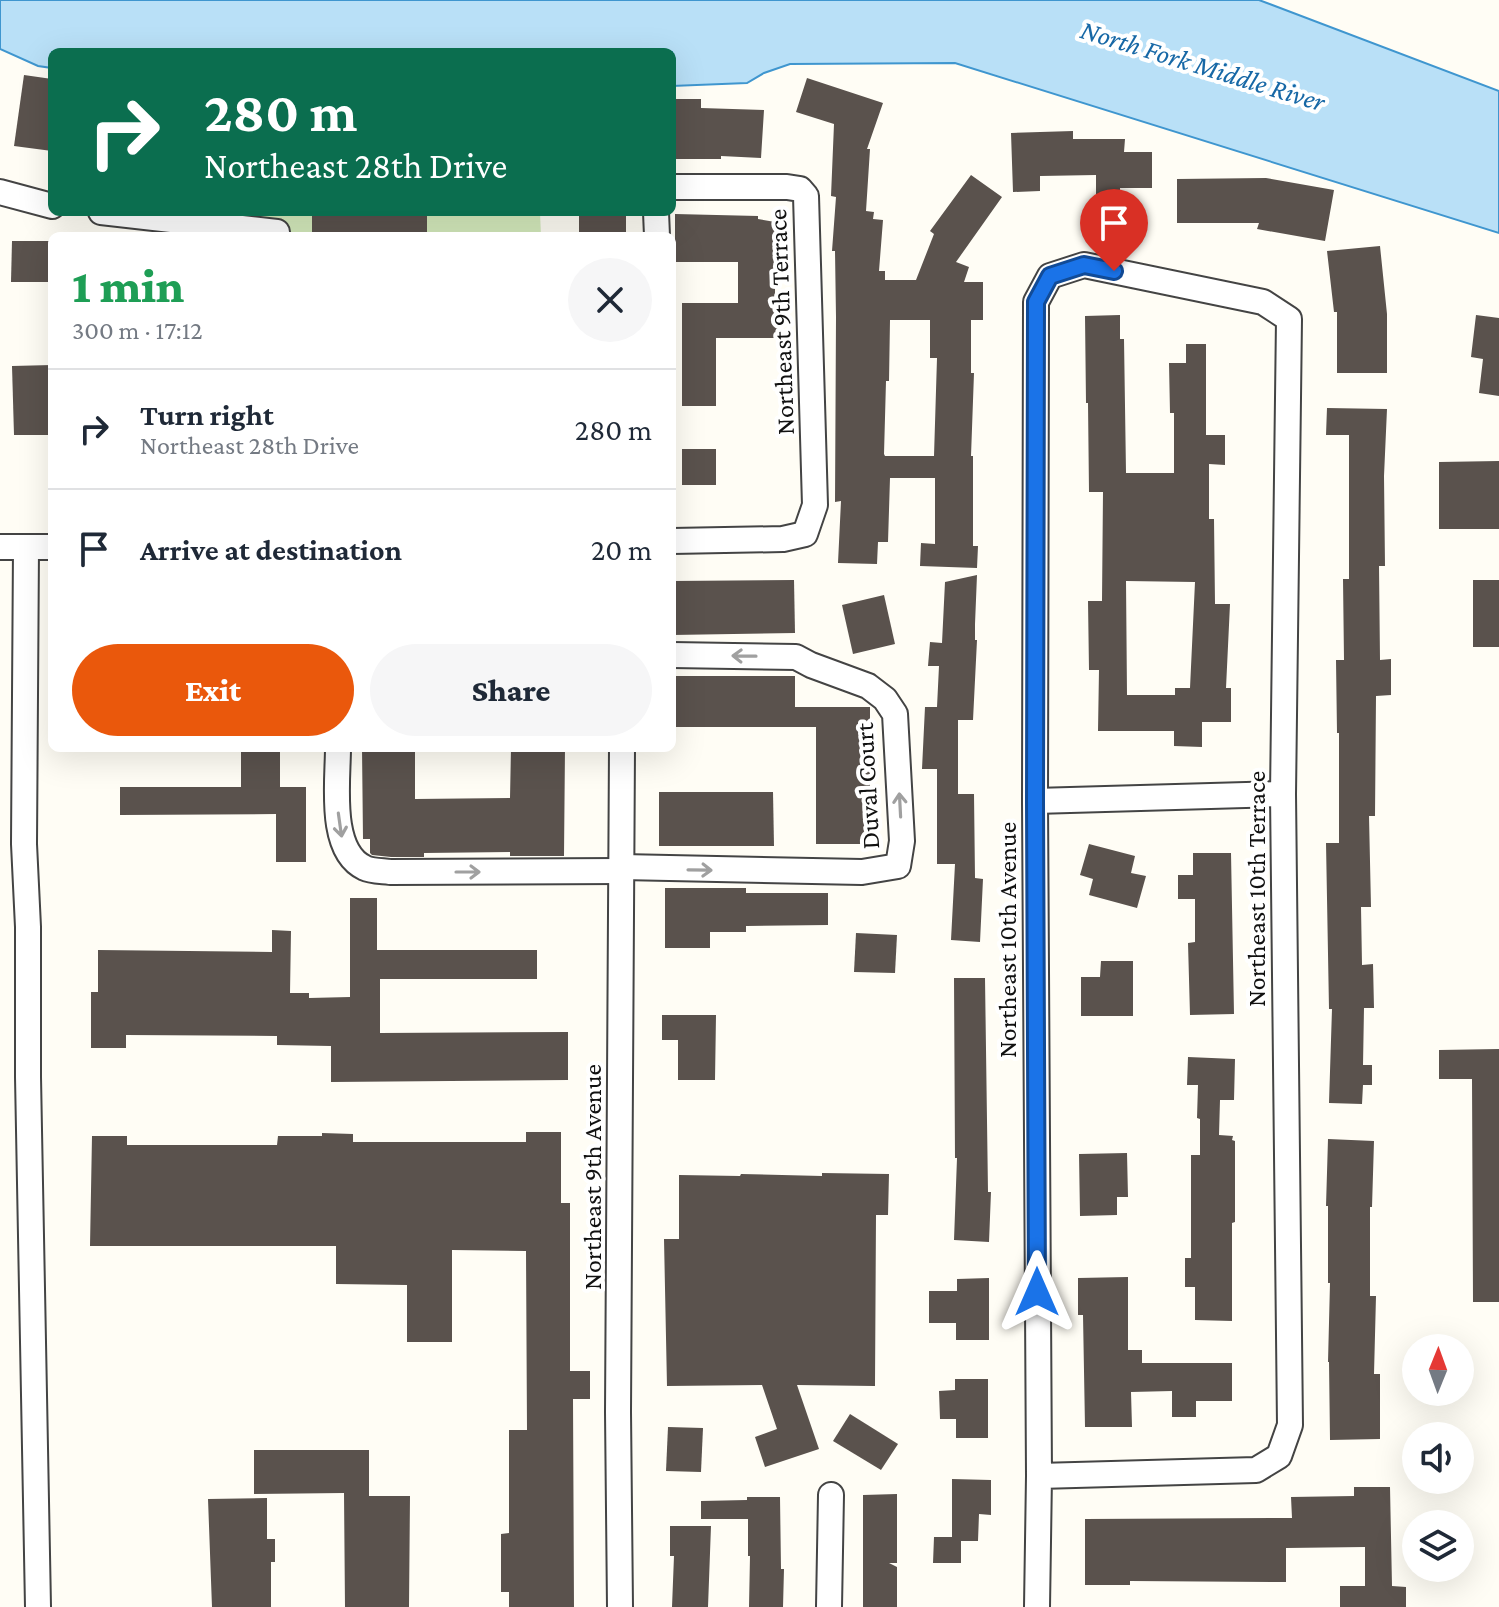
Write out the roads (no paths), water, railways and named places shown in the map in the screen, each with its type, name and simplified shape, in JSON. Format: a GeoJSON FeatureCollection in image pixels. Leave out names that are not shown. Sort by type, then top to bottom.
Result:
{"type":"FeatureCollection","features":[{"type":"Feature","properties":{"kind":"street","name":"Northeast 9th Terrace"},"geometry":{"type":"LineString","coordinates":[[676,187],[787,187],[800,189],[806,196],[815,505],[805,534],[783,539],[676,541]]}},
{"type":"Feature","properties":{"kind":"street"},"geometry":{"type":"LineString","coordinates":[[0,192],[48,205]]}},
{"type":"Feature","properties":{"kind":"street"},"geometry":{"type":"LineString","coordinates":[[136,216],[277,232]]}},
{"type":"Feature","properties":{"kind":"street","name":"Northeast 10th Avenue"},"geometry":{"type":"LineString","coordinates":[[1037,1607],[1036,302],[1050,276],[1084,265],[1263,302],[1289,319]]}},
{"type":"Feature","properties":{"kind":"street","name":"Northeast 10th Terrace"},"geometry":{"type":"LineString","coordinates":[[1039,1476],[1256,1470],[1279,1456],[1290,1425],[1283,794],[1289,319]]}},
{"type":"Feature","properties":{"kind":"street"},"geometry":{"type":"LineString","coordinates":[[0,547],[48,547]]}},
{"type":"Feature","properties":{"kind":"street"},"geometry":{"type":"LineString","coordinates":[[26,548],[24,844],[28,927],[38,1607]]}},
{"type":"Feature","properties":{"kind":"street","name":"Duval Court"},"geometry":{"type":"LineString","coordinates":[[622,869],[862,872],[898,866],[902,841],[895,714],[885,699],[868,686],[796,657],[676,655]]}},
{"type":"Feature","properties":{"kind":"street"},"geometry":{"type":"LineString","coordinates":[[338,752],[338,829],[345,847],[365,868],[390,872],[622,869]]}},
{"type":"Feature","properties":{"kind":"street","name":"Northeast 9th Avenue"},"geometry":{"type":"LineString","coordinates":[[620,1607],[618,1355],[622,752]]}},
{"type":"Feature","properties":{"kind":"street"},"geometry":{"type":"LineString","coordinates":[[1035,801],[1283,794]]}},
{"type":"Feature","properties":{"kind":"street"},"geometry":{"type":"LineString","coordinates":[[829,1607],[831,1495]]}},
{"type":"Feature","properties":{"kind":"water","name":"North Fork Middle River"},"geometry":{"type":"Polygon","coordinates":[[[0,0],[1259,0],[1499,91],[1499,233],[955,63],[790,64],[747,83],[676,86],[676,48],[48,48],[48,67],[0,49],[0,0]]]}}]}
